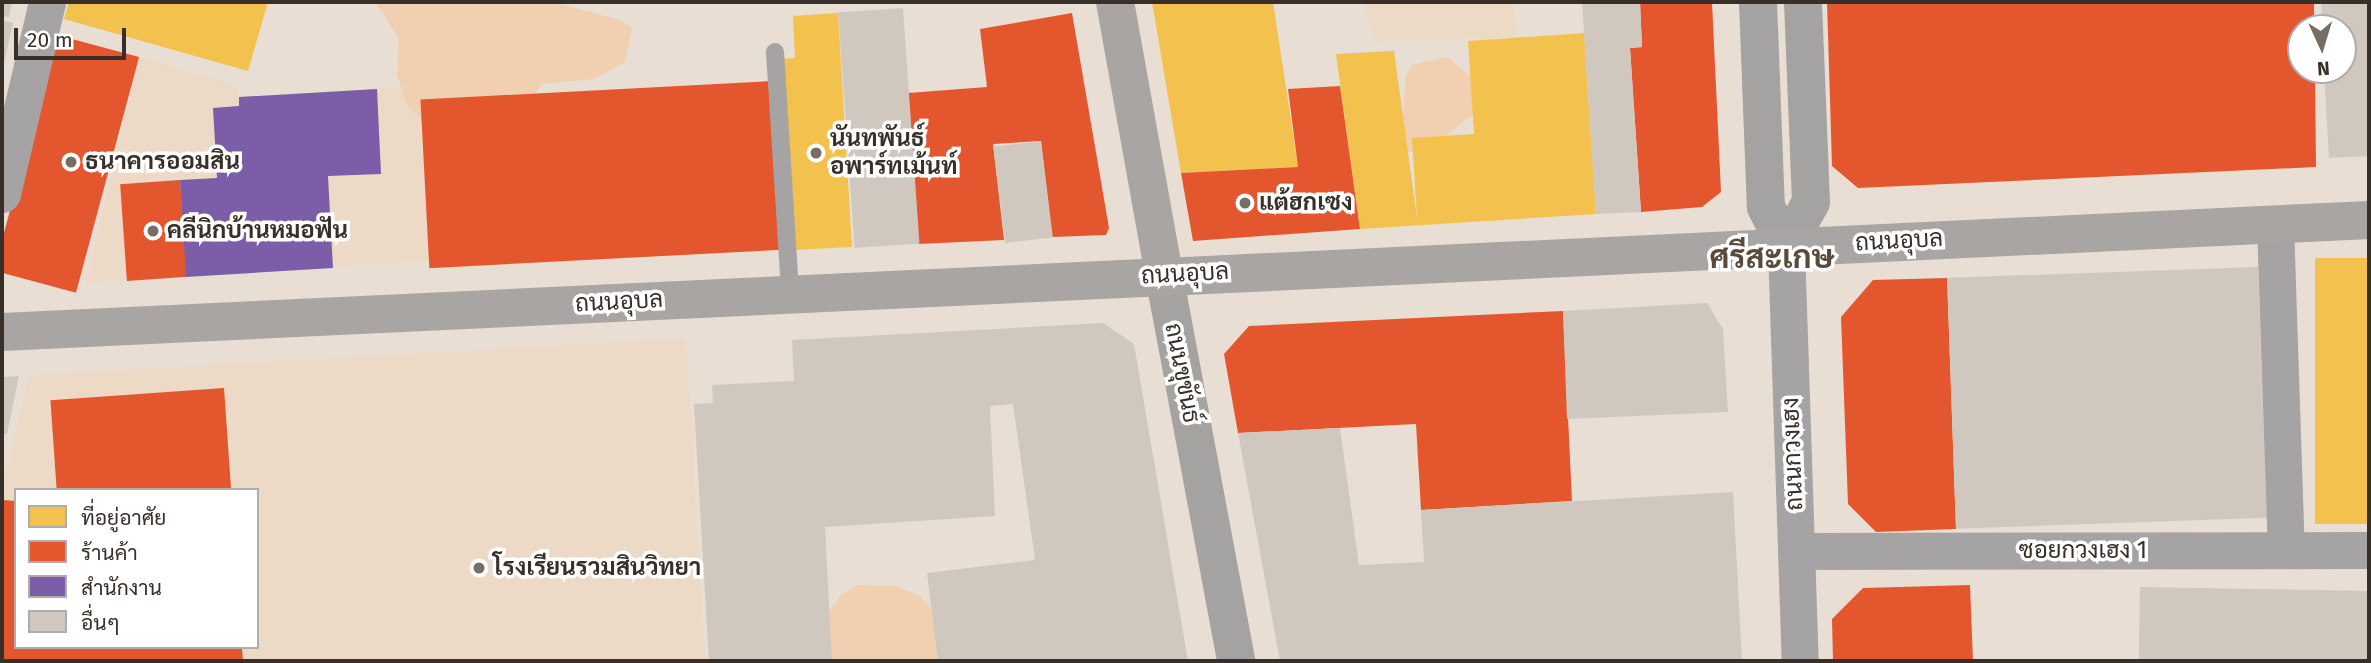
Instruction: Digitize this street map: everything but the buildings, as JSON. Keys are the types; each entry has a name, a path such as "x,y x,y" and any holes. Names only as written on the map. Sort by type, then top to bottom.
{"main road":[{"name":"ถนนขุขันธ์","path":"1115,2 1164,275"},
{"name":"ถนนอุบล","path":"2,332 2369,220"}],"street":[{"path":"2,194 47,2"},
{"name":"ถนนกวงเฮง","path":"1758,2 1766,207 1786,247 1800,661"},
{"path":"1786,247 1811,202 1803,2"},
{"path":"2275,224 2286,550"},
{"name":"ถนนขุขันธ์","path":"1164,275 1236,661"},
{"name":"ซอยกวงเฮง 1","path":"1796,551 2369,550"}],"lane":[{"path":"775,52 790,293"}],"shaded area":[{"path":"375,2 553,2 620,20 632,28 625,62 594,79 542,84 521,113 447,142 408,107 397,74 399,39"},
{"path":"1363,2 1514,2 1516,37 1375,42"},
{"path":"139,57 237,85 239,97 420,86 431,261 86,283"},
{"path":"1447,57 1482,86 1479,110 1423,153 1400,151 1406,75 1412,65"},
{"name":"โรงเรียนรวมสินวิทยา","path":"686,338 705,661 2,661 2,465 8,466 29,375"},
{"path":"858,585 895,586 920,596 962,642 959,661 826,661 826,615 842,594"}],"place":[{"name":"นันทพันธ์ อพาร์ทเม้นท์","path":"816,153"},
{"name":"ธนาคารออมสิน","path":"71,162"},
{"name":"แต้ฮกเซง","path":"1245,203"},
{"name":"คลีนิกบ้านหมอฟัน","path":"153,231"},
{"name":"โรงเรียนรวมสินวิทยา","path":"479,568"}],"district":[{"name":"ศรีสะเกษ","path":"1772,257"}]}
